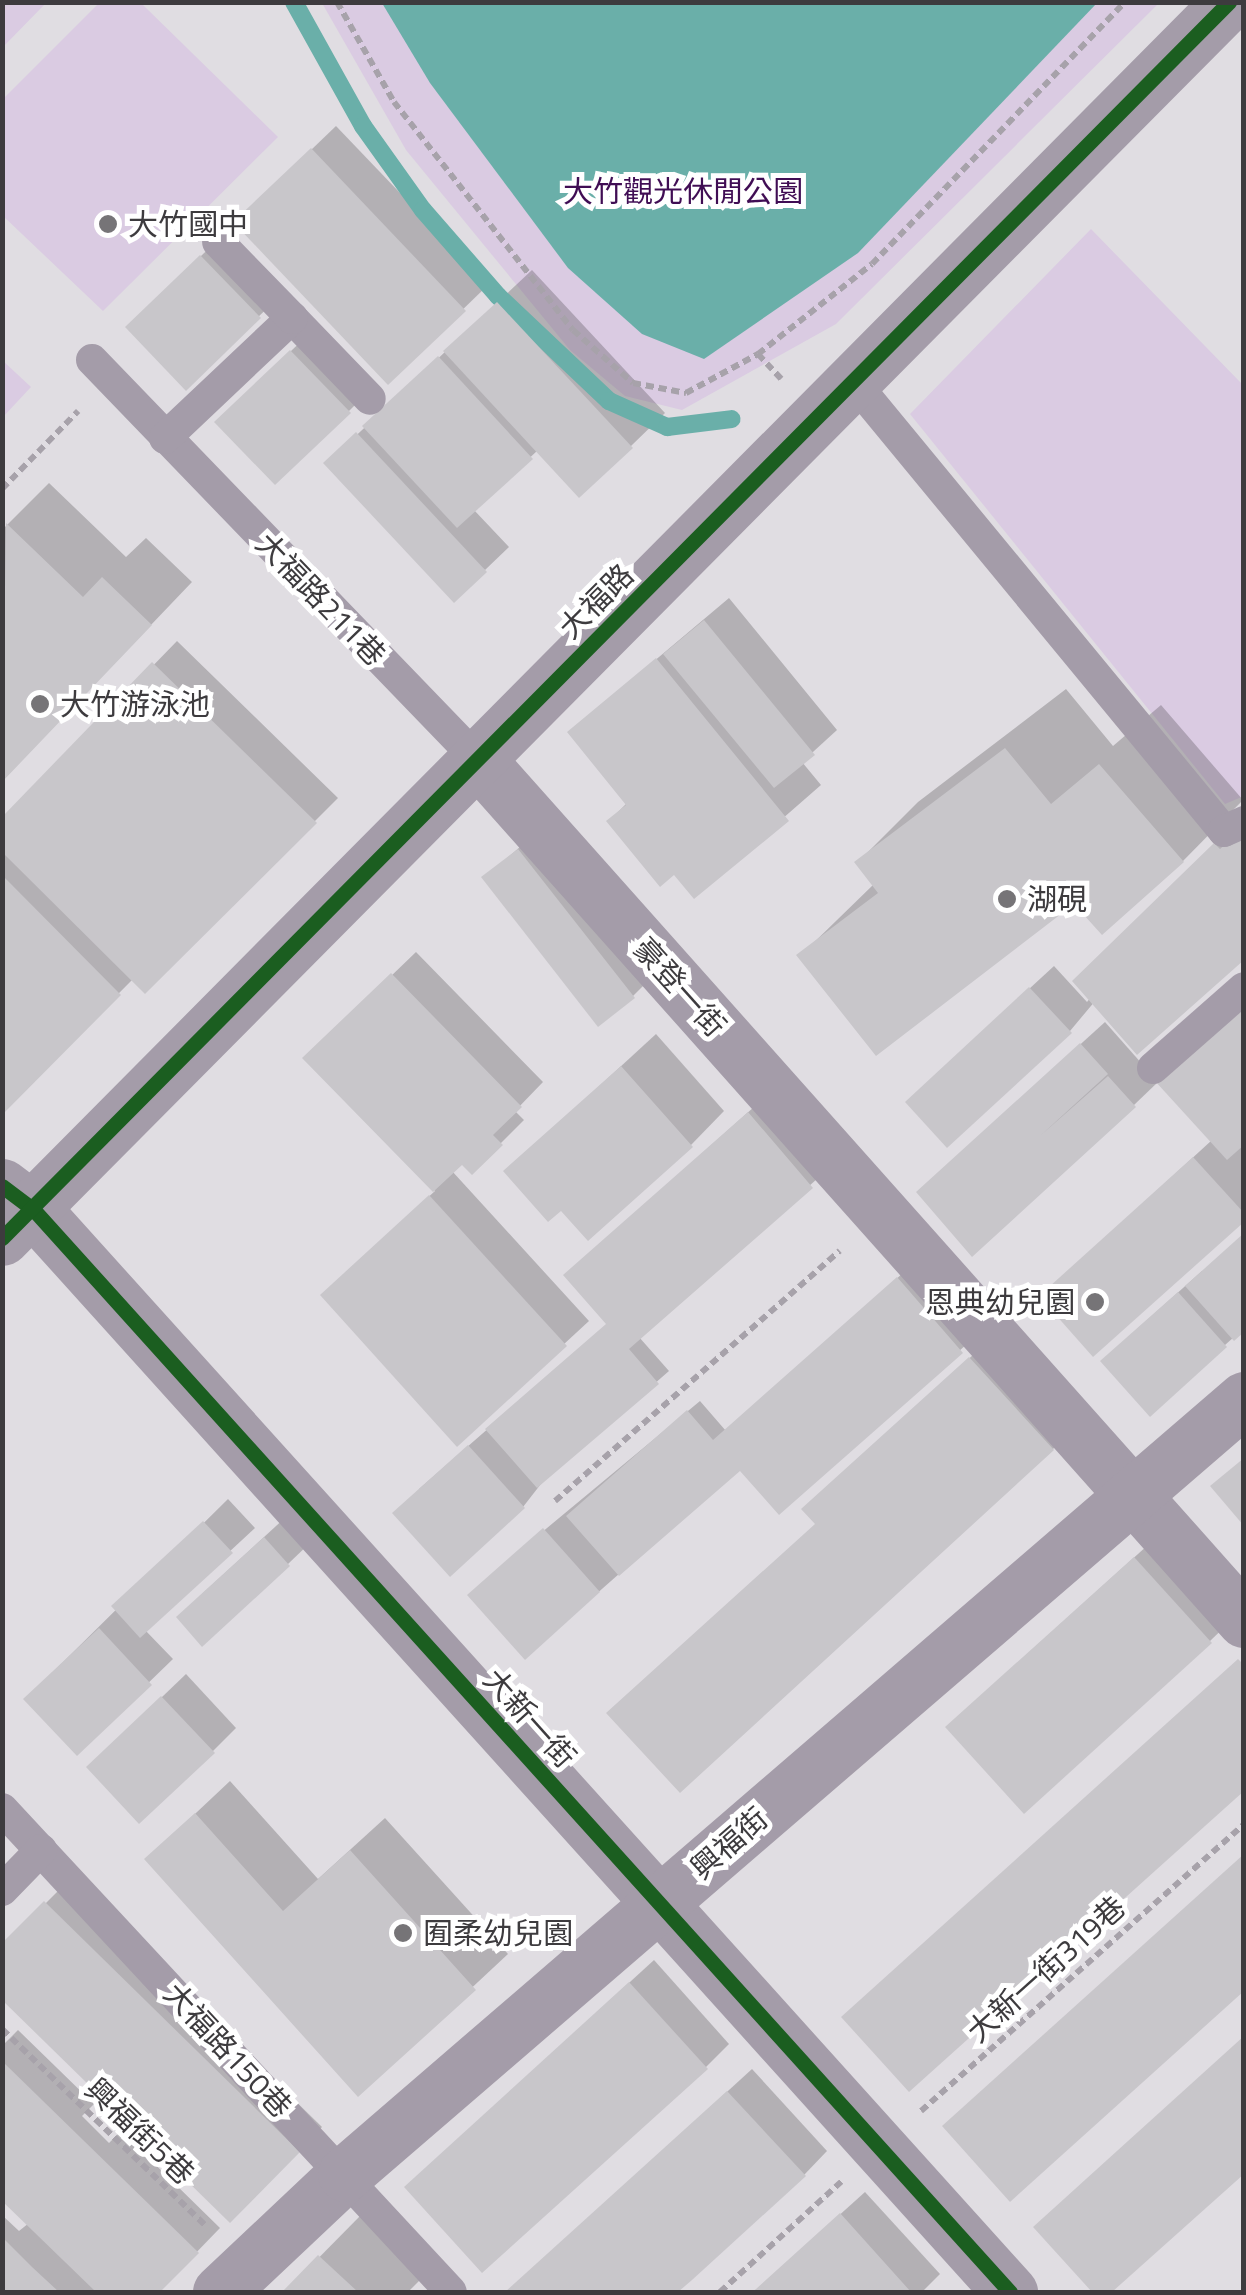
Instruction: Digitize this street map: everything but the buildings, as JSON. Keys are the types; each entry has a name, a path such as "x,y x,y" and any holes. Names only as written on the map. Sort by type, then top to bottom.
{"street":[{"name":"大福路","path":"13,1211 478,760 1228,2"},
{"name":"豪登一街","path":"478,760 1244,1620"},
{"name":"大新一街","path":"13,1211 660,1902 1010,2292"},
{"name":"興福街","path":"233,2279 345,2174 1244,1399"}],"lane":[{"path":"218,242 370,399"},
{"path":"164,438 292,318"},
{"name":"大福路211巷","path":"101,370 478,760"},
{"path":"853,381 1224,831 1244,822"},
{"path":"1153,1068 1244,988"},
{"name":"大福路150巷","path":"2,1809 451,2292"},
{"path":"2,1890 41,1850"}],"path":[{"path":"338,2 394,102 573,330 633,383 686,393 758,354 872,264 1125,2"},
{"path":"2,490 101,370"},
{"path":"555,1501 882,1214"}],"green space":[{"path":"2,3 46,3 3,47"},
{"name":"大竹國中","path":"99,3 141,3 278,137 103,311 2,215 3,99"},
{"name":"大竹觀光休閒公園","path":"322,3 1159,3 836,324 682,410 625,396 570,350 406,150"},
{"path":"1091,229 1243,385 1244,796 1225,804 910,414"},
{"path":"2,360 31,387 3,417 2,417"}],"shaded area":[{"name":"大竹觀光休閒公園","path":"382,3 1097,3 858,253 704,359 642,334 568,268 430,83"}],"waterway":[{"path":"294,2 363,126 423,210 498,296 609,401 667,427 732,419"}],"cycle path":[{"path":"2,1238 1229,2"},
{"path":"2,1186 33,1209 1010,2292"}],"place":[{"name":"大竹國中","path":"108,224"},
{"name":"大竹游泳池","path":"40,704"},
{"name":"湖硯","path":"1007,899"},
{"name":"恩典幼兒園","path":"1095,1302"},
{"name":"囿柔幼兒園","path":"403,1933"}]}
